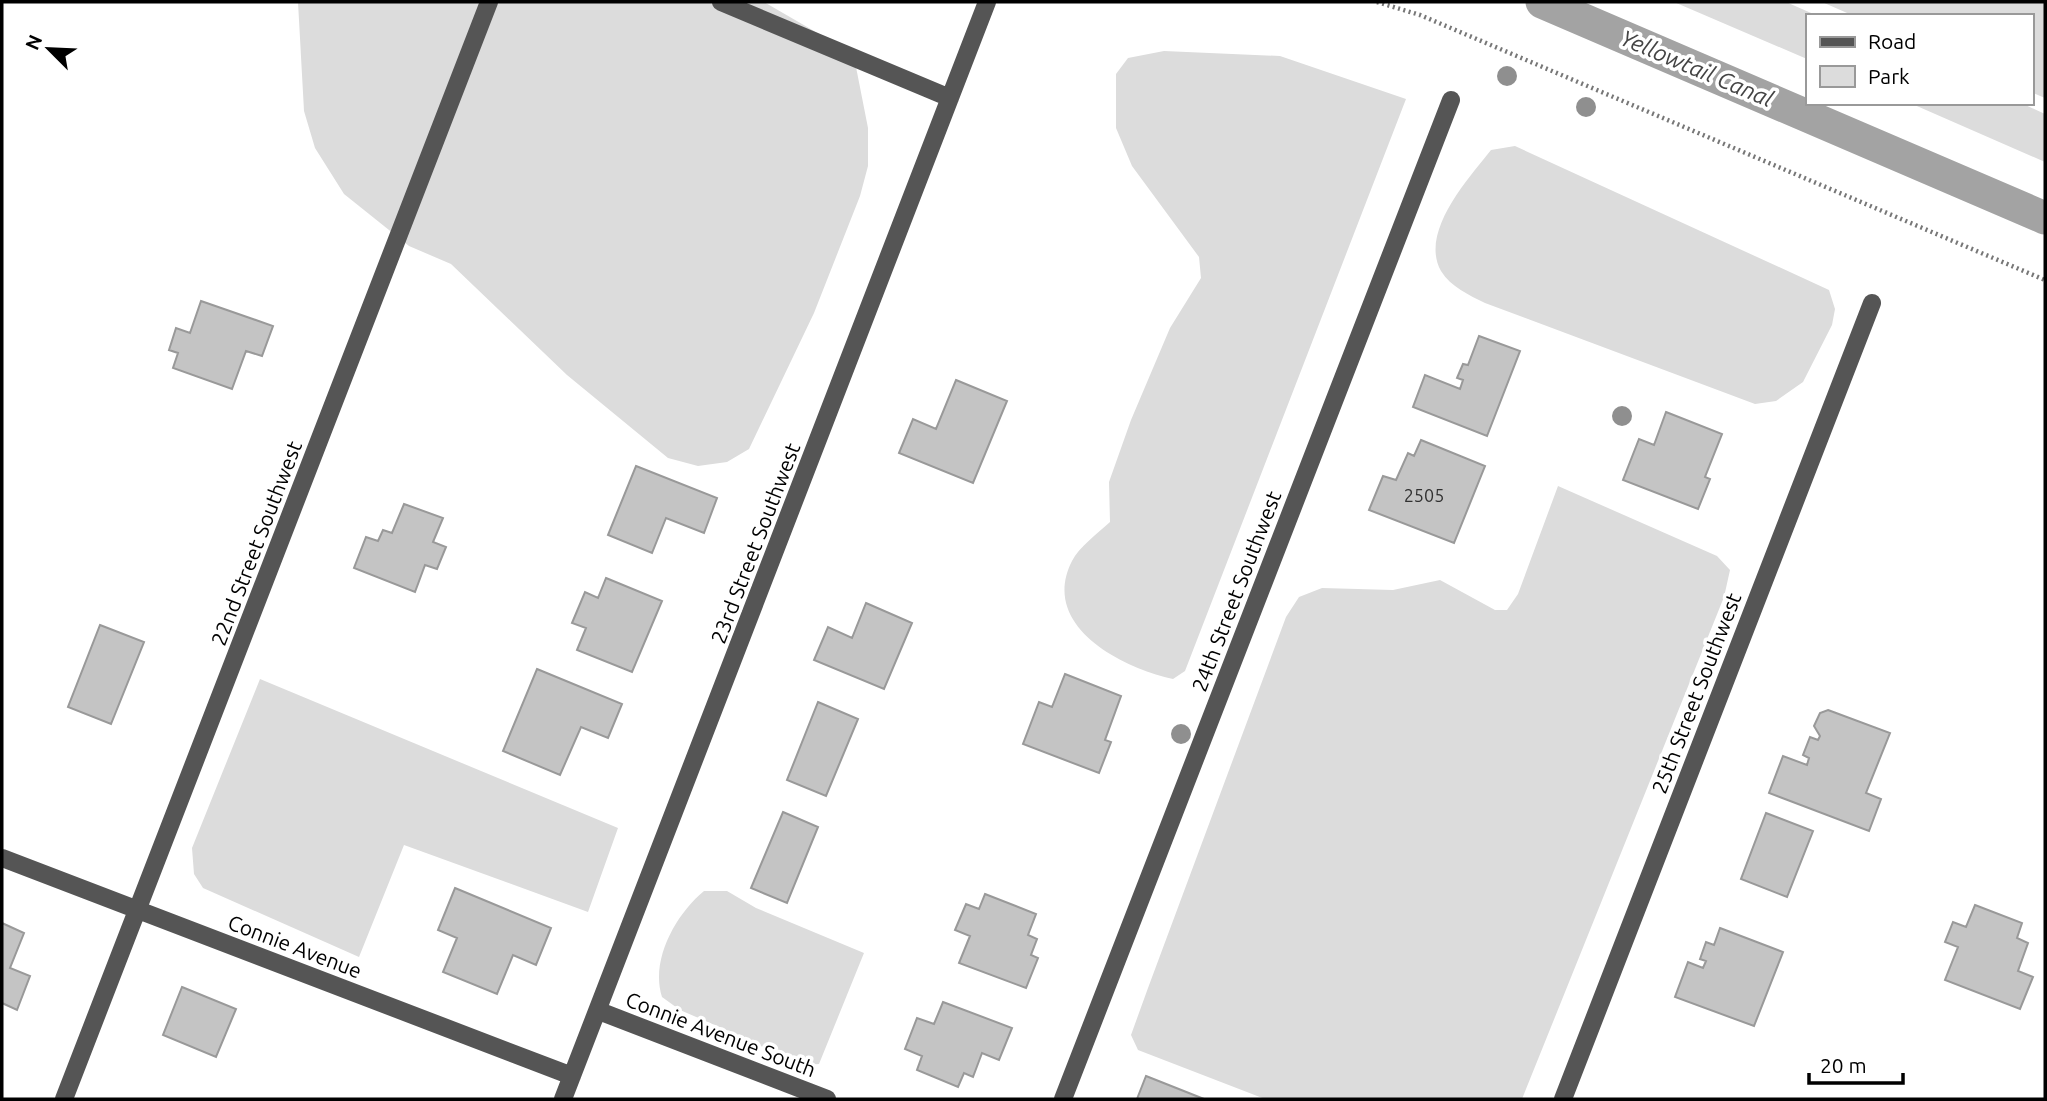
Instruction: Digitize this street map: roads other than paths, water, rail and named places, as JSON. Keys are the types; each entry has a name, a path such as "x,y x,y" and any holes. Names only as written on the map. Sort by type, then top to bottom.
{"street":[{"name":"22nd Street Southwest","path":"64,1099 489,2"},
{"path":"721,2 950,98"},
{"name":"23rd Street Southwest","path":"563,1099 988,2"},
{"name":"24th Street Southwest","path":"1063,1099 1451,100"},
{"name":"25th Street Southwest","path":"1563,1099 1872,303"},
{"name":"Connie Avenue","path":"2,858 572,1076"},
{"name":"Connie Avenue South","path":"598,1011 827,1099"}],"waterway":[{"name":"Yellowtail Canal","path":"1542,2 2045,218"}]}
